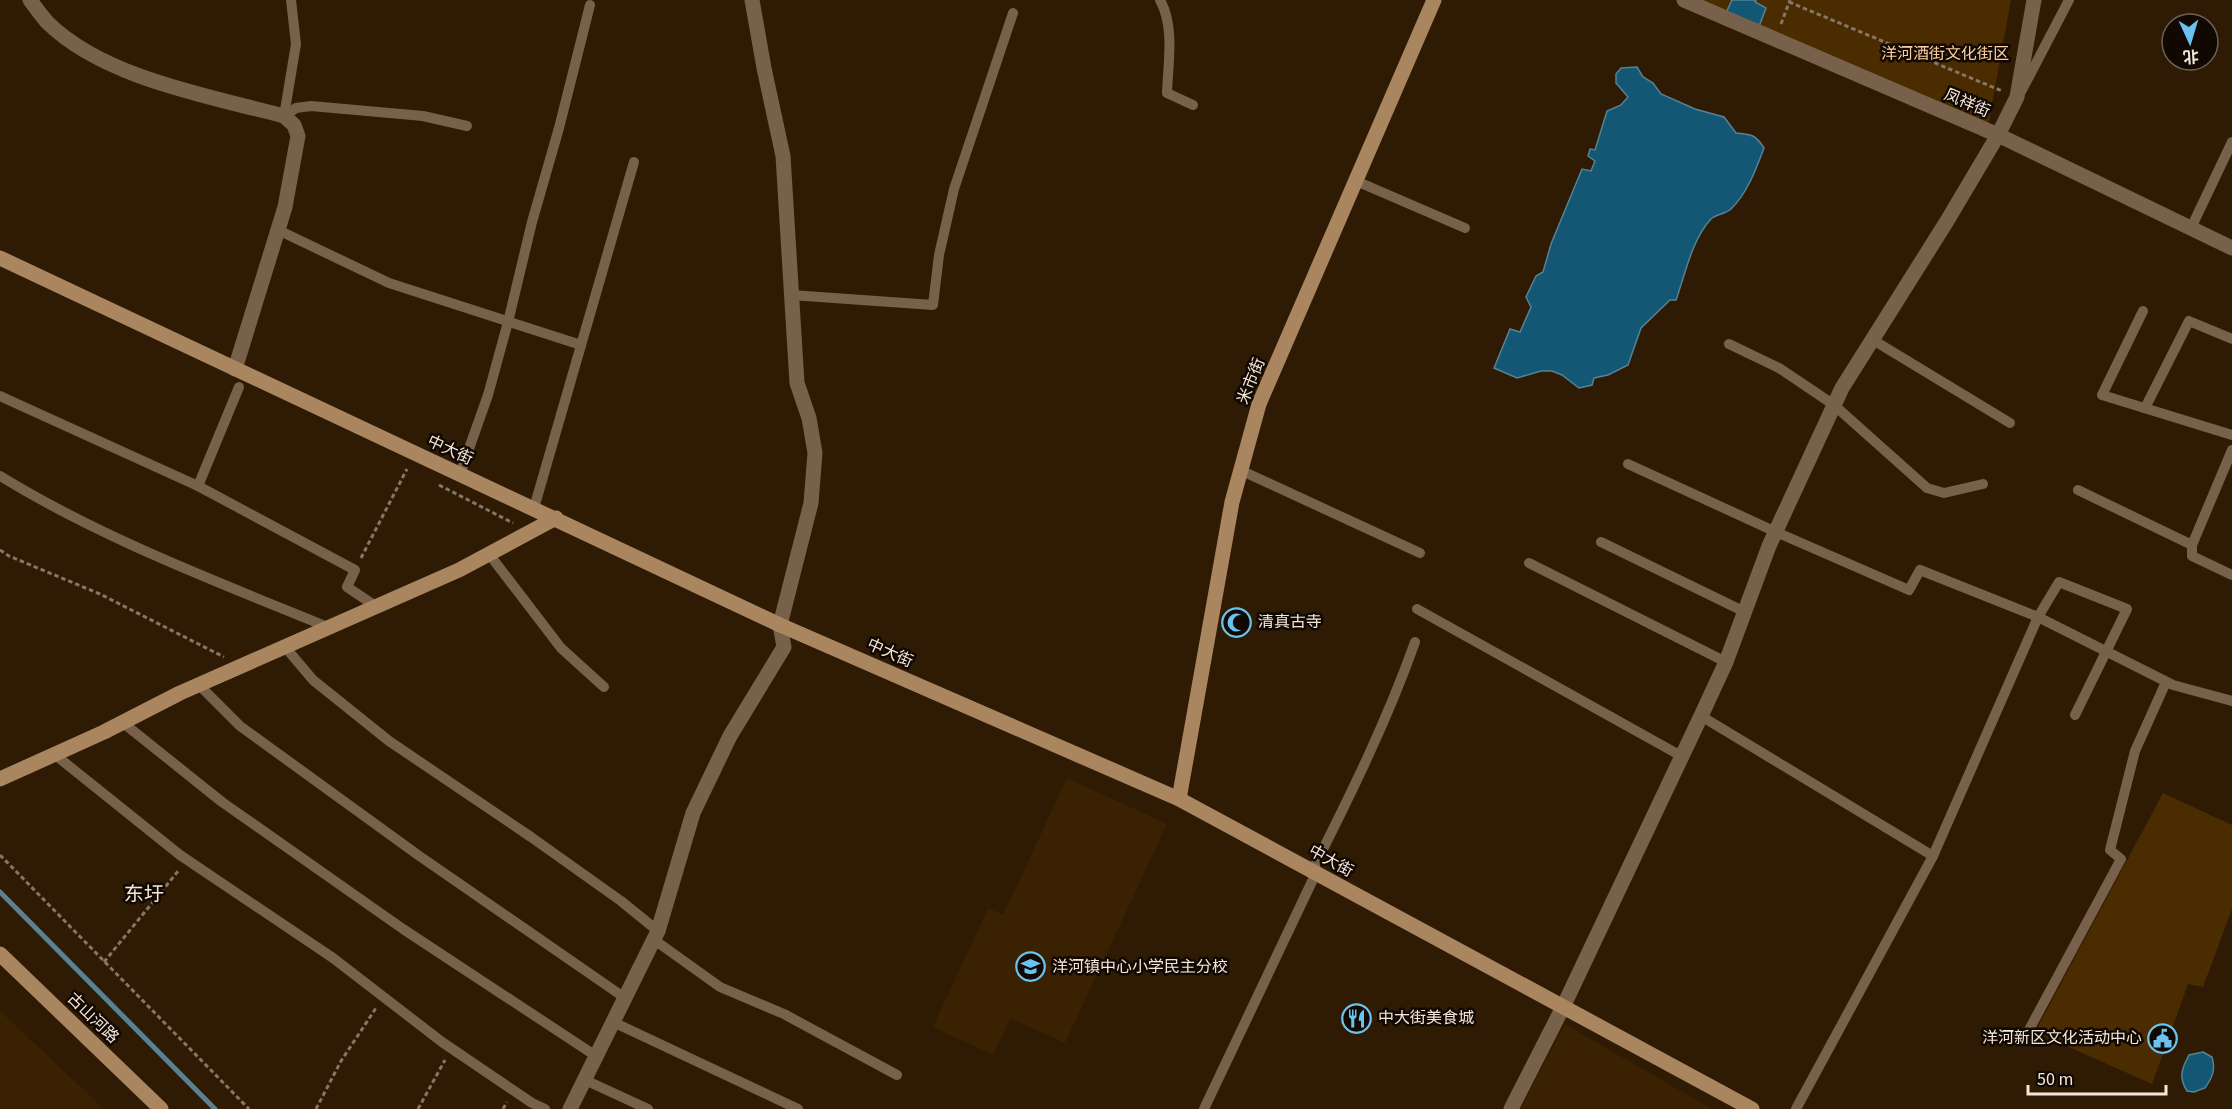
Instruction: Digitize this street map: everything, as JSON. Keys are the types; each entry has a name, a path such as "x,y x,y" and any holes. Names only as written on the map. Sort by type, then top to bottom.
{"street":[{"path":"570,1109 656,935 693,813 730,736 784,647 780,625 811,502 815,453 809,418 797,383 783,156 752,0"},
{"name":"米市街","path":"1179,799 1215,590 1240,470 1259,404 1434,0"},
{"name":"凤祥街","path":"1684,0 1998,135 2232,248"},
{"path":"1511,1109 1683,757 1726,662 1776,532 1842,388 1998,135 2017,97 2034,0"},
{"path":"32,1 46,21 64,36 96,57 122,70 284,116 294,125 298,136 285,207 235,369"},
{"name":"中大街","path":"0,258 780,625 1179,799 1752,1109"},
{"path":"0,779 199,685 459,570 556,518"},
{"name":"古山河路","path":"0,954 161,1109"}],"lane":[{"path":"284,116 296,44 291,0"},
{"path":"1160,0 1166,11 1169,39 1167,93 1193,105"},
{"path":"1998,135 2069,0"},
{"path":"460,474 488,395 590,5"},
{"path":"791,295 933,305 939,255 954,189 1013,13"},
{"path":"284,116 296,108 311,106 423,116 467,126"},
{"path":"2191,228 2232,142"},
{"path":"534,508 634,162"},
{"path":"1356,181 1466,228"},
{"path":"278,230 389,284 581,345"},
{"path":"2143,311 2102,395 2232,435"},
{"path":"2145,408 2189,321 2232,339"},
{"path":"1873,340 2010,423"},
{"path":"1729,344 1779,368 1834,405 1927,489 1944,493 1983,484"},
{"path":"198,486 239,387"},
{"path":"0,396 198,486 355,570 347,587 377,607"},
{"path":"2232,450 2192,545 2192,556 2232,575"},
{"path":"1628,464 1909,590 1920,570 2038,617 2166,682 2232,701"},
{"path":"1240,470 1420,553"},
{"path":"0,477 37,499 179,566 330,628"},
{"path":"2078,490 2192,545"},
{"path":"1601,542 1745,612"},
{"path":"489,554 561,648 604,687"},
{"path":"1529,563 1726,662"},
{"path":"1796,1109 1933,856 2038,617 2060,582 2127,609 2075,714"},
{"path":"1417,609 1683,757"},
{"path":"1204,1109 1396,694 1415,642"},
{"path":"286,648 313,680 389,741 621,901 656,935 720,987 784,1014 897,1075"},
{"path":"2030,1028 2121,859 2110,850 2135,751 2166,682"},
{"path":"199,685 249,733 418,855 625,998"},
{"path":"1701,716 1933,856"},
{"path":"122,722 222,802 394,923 596,1056"},
{"path":"54,754 187,859 333,958 452,1048 532,1103 545,1109"},
{"path":"613,1022 798,1109"},
{"path":"585,1080 648,1109"}],"path":[{"path":"1775,39 1790,1 2017,97"},
{"path":"355,570 407,469"},
{"path":"0,550 9,556 100,594 241,667"},
{"path":"0,855 249,1109"},
{"path":"104,962 187,859"},
{"path":"316,1109 341,1061 383,997"},
{"path":"418,1109 452,1048"}],"shaded area":[{"name":"洋河镇中心小学民主分校","path":"1067,778 1167,824 1065,1043 1010,1018 993,1055 933,1027 988,908 1003,915"},
{"path":"0,1011 104,1109 0,1109"},
{"path":"1565,1024 1712,1109 1520,1109"}],"green space":[{"name":"洋河酒街文化街区","path":"1682,0 2011,0 1987,132"},
{"path":"2163,793 2232,825 2232,909 2203,987 2188,984 2152,1084 2035,1032"}],"water":[{"path":"1732,0 1756,0 1755,2 1766,8 1758,29 1725,15"},
{"path":"1637,67 1643,77 1653,83 1661,94 1695,109 1724,117 1736,133 1756,138 1764,148 1761,156 1751,180 1737,202 1729,211 1713,217 1704,227 1694,247 1676,300 1670,300 1641,328 1628,365 1608,375 1594,378 1592,385 1579,388 1562,375 1552,371 1541,371 1517,378 1494,368 1510,329 1520,332 1531,307 1526,297 1536,276 1543,272 1551,244 1582,169 1591,171 1595,161 1588,156 1590,149 1595,150 1607,111 1621,105 1628,97 1616,83 1616,74 1621,68"},
{"path":"2203,1052 2212,1057 2214,1066 2211,1077 2205,1088 2194,1092 2187,1091 2182,1077 2184,1064 2189,1055"}],"waterway":[{"path":"0,892 215,1109"}],"place":[{"name":"清真古寺","path":"1237,622"},
{"name":"洋河镇中心小学民主分校","path":"1031,967"},
{"name":"中大街美食城","path":"1357,1018"},
{"name":"洋河新区文化活动中心","path":"2163,1038"}],"district":[{"name":"东圩","path":"144,895"}]}
